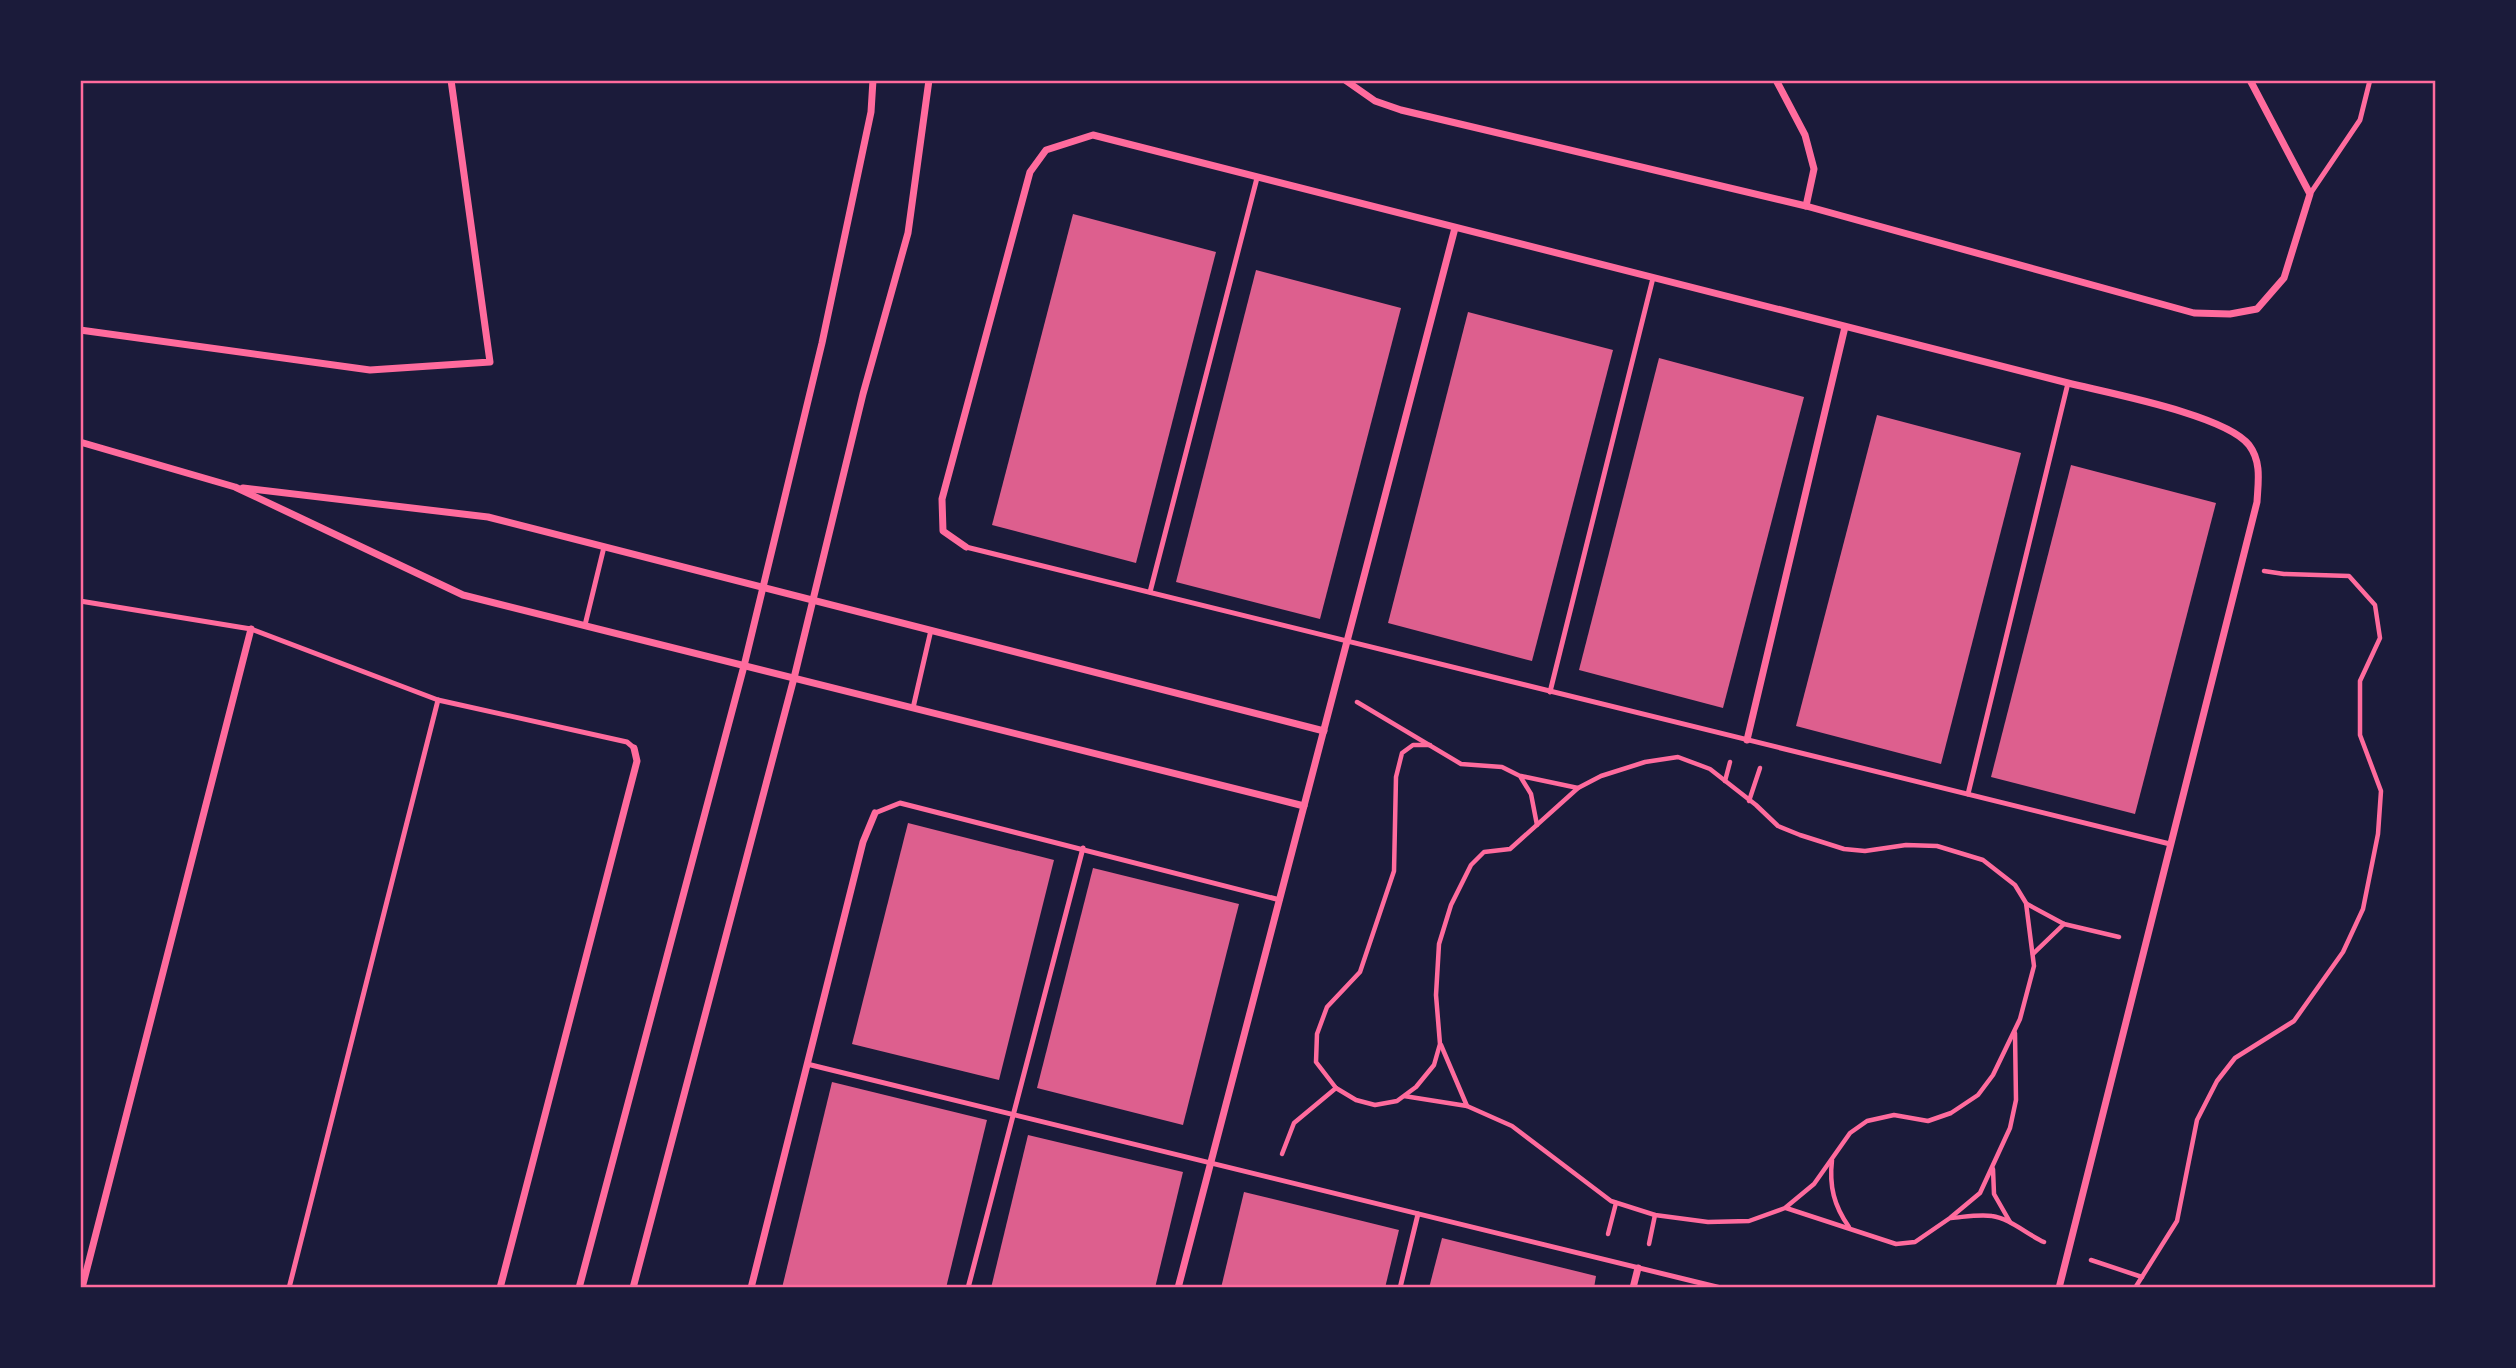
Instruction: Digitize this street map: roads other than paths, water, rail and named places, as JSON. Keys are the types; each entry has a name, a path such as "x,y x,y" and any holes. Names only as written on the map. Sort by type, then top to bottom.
{"street":[{"path":"80,330 370,370 490,362 451,80"},
{"path":"579,1287 744,666 822,343 871,112 873,80"},
{"path":"633,1287 794,678 863,394 908,233 929,80"},
{"path":"1345,80 1375,101 1401,110 1806,206 2194,313 2230,314 2257,309 2284,278 2310,194 2250,80"},
{"path":"1776,80 1805,135 1814,169 1806,206"},
{"path":"965,547 943,531 942,499 1030,172 1046,150 1093,135 2068,383 2225,426 2249,444 2259,466 2257,502 2059,1287"},
{"path":"1178,1287 1455,228"},
{"path":"1747,740 1845,327"},
{"path":"80,442 235,487 463,595 1304,806"},
{"path":"235,487 488,517 1324,732"},
{"path":"82,1287 251,629"},
{"path":"500,1287 637,761 634,748"},
{"path":"751,1287 863,842 875,813"},
{"path":"1633,1287 1639,1268"}],"lane":[{"path":"2310,194 2360,120 2370,80"},
{"path":"1150,592 1257,178"},
{"path":"1550,692 1653,278"},
{"path":"1968,794 2068,383"},
{"path":"585,625 604,547"},
{"path":"965,547 2170,844"},
{"path":"80,601 251,629 438,700 627,742 634,748"},
{"path":"914,708 931,630"},
{"path":"289,1287 438,700"},
{"path":"875,813 900,803 1280,900"},
{"path":"968,1287 1083,848"},
{"path":"807,1064 1721,1287"},
{"path":"1400,1287 1418,1214"}]}
